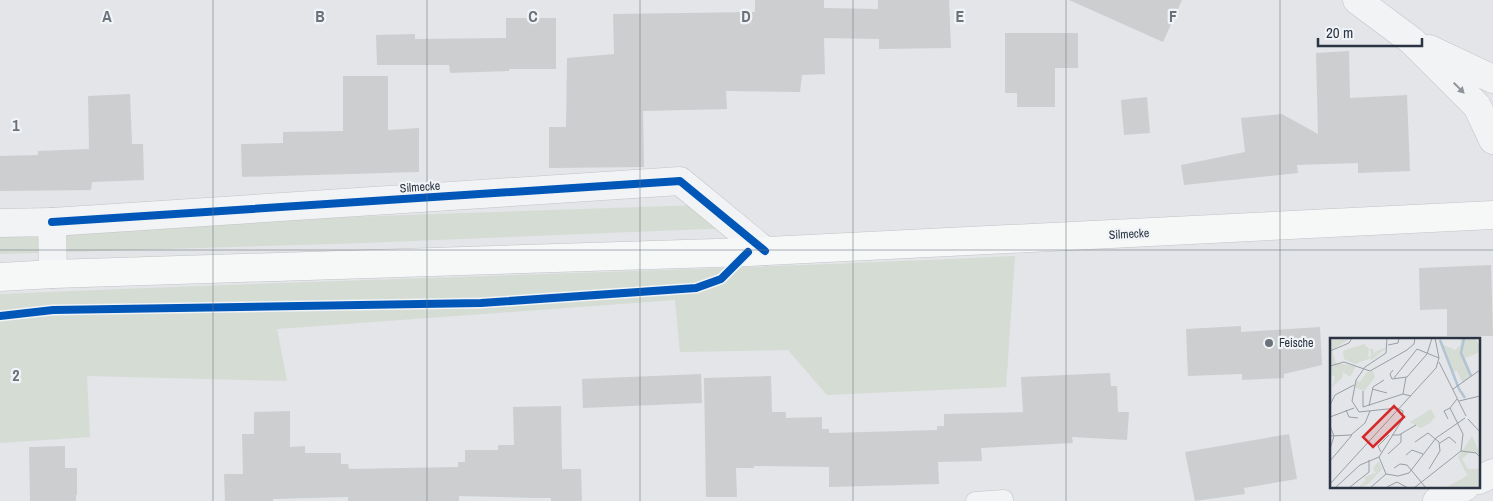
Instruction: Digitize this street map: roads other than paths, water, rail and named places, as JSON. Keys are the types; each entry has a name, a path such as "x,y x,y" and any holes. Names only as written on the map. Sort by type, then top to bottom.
{"main road":[{"name":"Silmecke","path":"0,277 765,251 1493,215"}],"street":[{"path":"1357,0 1412,41 1477,106 1493,140"},
{"path":"1412,41 1493,79"},
{"name":"Silmecke","path":"0,223 52,222 680,181 765,251"},
{"path":"52,222 53,274"},
{"path":"1480,480 1493,473"},
{"path":"1437,501 1463,488"}],"lane":[{"path":"975,501 1004,499"}],"place":[{"name":"Feische","path":"1269,343"}]}
